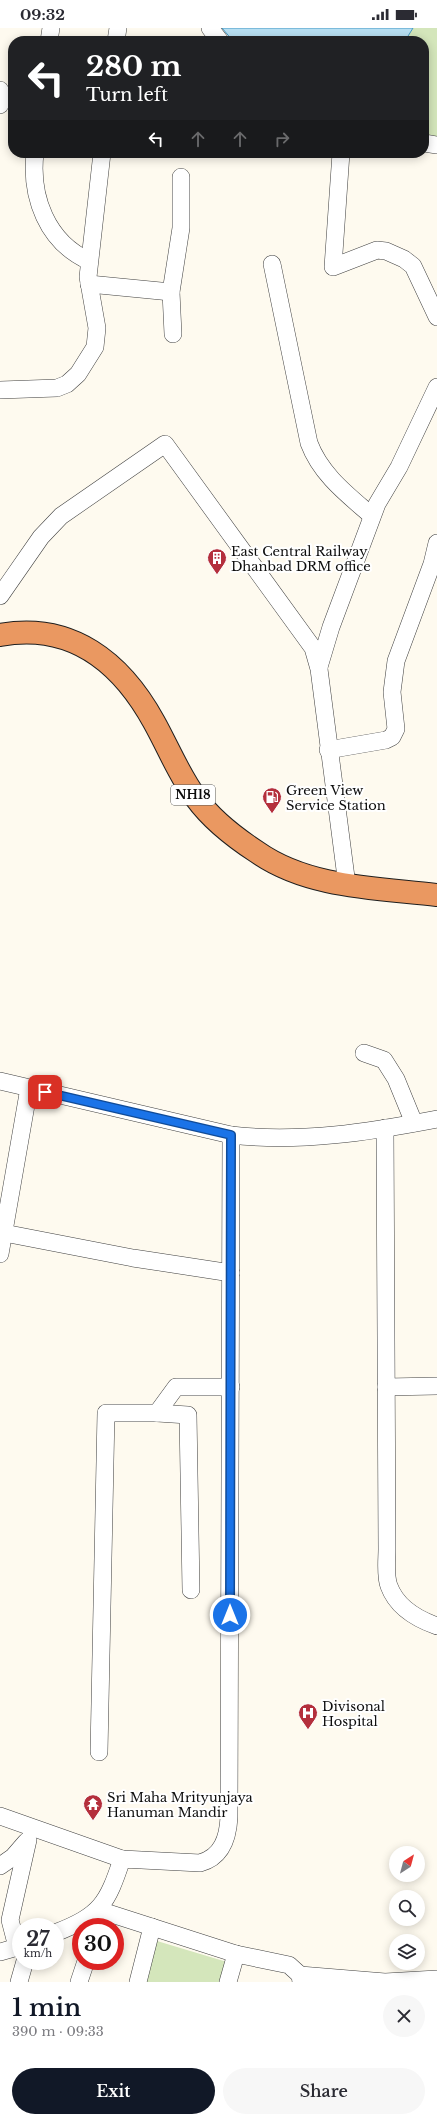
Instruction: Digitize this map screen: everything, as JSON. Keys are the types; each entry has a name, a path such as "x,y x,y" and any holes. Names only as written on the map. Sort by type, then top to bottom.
{"highway":[{"name":"NH18","path":"0,635 18,633 58,636 77,642 96,653 116,669 133,689 196,798 212,818 257,853 281,866 303,875 347,885 437,895"}],"street":[{"path":"210,28 216,36"},
{"path":"0,90 0,106"},
{"path":"35,158 35,192 45,218 62,244 89,261"},
{"path":"0,390 57,388 67,384 78,374 92,352 97,338 97,328 89,284 89,261 101,158"},
{"path":"340,158 333,267 377,250 386,251 404,259 413,266 437,317"},
{"path":"173,334 171,292 181,228 181,177"},
{"path":"272,264 307,436 313,454 328,475 372,516"},
{"path":"89,284 171,292"},
{"path":"319,669 331,627 377,504 409,447 437,387"},
{"path":"0,596 41,538 61,516 165,444 307,639 314,652 319,669 328,750 347,885"},
{"path":"328,750 386,740 392,737 396,729 392,692 396,661 432,564 437,543"},
{"path":"364,1053 384,1060 396,1079 414,1123"},
{"path":"0,1081 231,1135 284,1138 337,1135 437,1119"},
{"path":"0,1254 29,1088"},
{"path":"385,1128 386,1387 389,1585 401,1606 420,1620 437,1626"},
{"path":"0,1816 31,1834 122,1859 200,1863 210,1861 218,1854 227,1836 231,1388 231,1135"},
{"path":"4,1233 134,1258 231,1273"},
{"path":"386,1387 437,1386"},
{"path":"157,1414 176,1387 231,1388"},
{"path":"99,1752 106,1413 188,1415 192,1590"},
{"path":"0,1866 13,1857 31,1834"},
{"path":"12,1926 10,1920 31,1834"},
{"path":"99,1916 110,1892 122,1859"},
{"path":"64,1929 86,1919 99,1916 152,1927 236,1954 289,1965 301,1979 385,1982 437,1979"},
{"path":"138,1982 152,1927"},
{"path":"0,1952 12,1952"},
{"path":"228,1982 236,1954"},
{"path":"19,1982 20,1970"},
{"path":"79,1982 83,1970"}],"green space":[{"path":"413,28 437,28 437,137 429,135 429,36 408,36"},
{"path":"157,1941 227,1962 221,1982 145,1982"}],"water":[{"path":"222,28 413,28 408,36 229,36"}],"place":[{"name":"East Central Railway Dhanbad DRM office","path":"217,575"},
{"name":"Green View Service Station","path":"272,814"},
{"name":"Divisonal Hospital","path":"308,1730"},
{"name":"Sri Maha Mrityunjaya Hanuman Mandir","path":"93,1821"}],"route":[{"path":"45,1092 231,1135 230,1615"}]}
